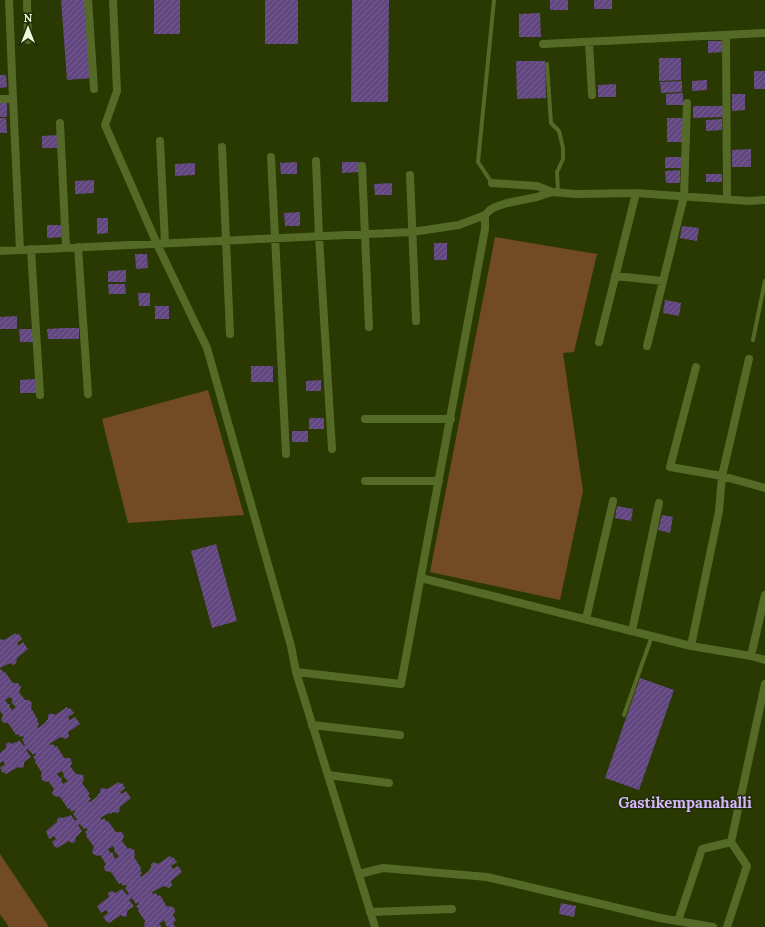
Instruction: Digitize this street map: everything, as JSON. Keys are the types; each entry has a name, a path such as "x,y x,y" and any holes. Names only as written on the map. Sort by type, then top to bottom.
{"street":[{"path":"9,0 20,250"},
{"path":"27,0 28,40"},
{"path":"88,0 94,89"},
{"path":"113,0 117,91 105,125 161,243 207,348 291,646 296,672 375,927"},
{"path":"543,44 765,33"},
{"path":"726,35 726,199"},
{"path":"589,42 592,95"},
{"path":"0,100 14,99"},
{"path":"647,346 684,196 687,103"},
{"path":"60,123 66,248"},
{"path":"160,141 161,243"},
{"path":"222,146 230,334"},
{"path":"271,157 286,454"},
{"path":"316,161 319,237 332,449"},
{"path":"362,166 369,327"},
{"path":"410,176 416,322"},
{"path":"492,183 537,186 555,192"},
{"path":"0,251 412,232 459,225 506,204 555,192 636,193 749,201 765,200"},
{"path":"599,342 636,193"},
{"path":"296,672 401,684 485,229 486,214"},
{"path":"78,247 88,394"},
{"path":"32,249 40,395"},
{"path":"615,276 663,281"},
{"path":"691,646 719,511 722,476 749,360"},
{"path":"696,366 670,467 722,476 765,488"},
{"path":"365,419 450,419"},
{"path":"365,481 439,481"},
{"path":"586,619 613,501"},
{"path":"632,631 659,503"},
{"path":"421,578 691,646 751,656 765,660"},
{"path":"751,656 765,595"},
{"path":"727,927 747,866 731,842 765,684"},
{"path":"312,725 400,735"},
{"path":"328,775 389,783"},
{"path":"678,921 702,849 731,842"},
{"path":"359,874 383,868 487,877 660,918 713,927"},
{"path":"370,912 452,909"}],"lane":[{"path":"492,183 478,162 494,0"},
{"path":"547,64 551,123 559,131 563,148 562,159 557,172 555,192"},
{"path":"753,340 765,281"},
{"path":"624,715 652,636"}],"shaded area":[{"path":"495,237 597,254 574,352 563,353 583,491 560,600 430,572"},
{"path":"208,390 244,515 128,523 102,419"},
{"path":"0,854 49,927 9,927 0,914"}],"building":[{"path":"61,0 86,0 92,78 67,80"},
{"path":"154,0 180,0 180,34 154,34"},
{"path":"265,0 298,0 298,44 265,44"},
{"path":"352,0 389,0 388,102 351,102"},
{"path":"550,0 568,0 568,10 550,10"},
{"path":"594,0 612,0 612,9 594,9"},
{"path":"540,13 541,37 519,37 519,14"},
{"path":"708,41 724,41 724,52 708,53"},
{"path":"659,58 681,58 681,80 659,81"},
{"path":"516,61 545,61 546,98 517,99"},
{"path":"754,71 765,71 765,89 754,89"},
{"path":"0,75 6,75 7,87 0,88"},
{"path":"707,80 707,90 692,91 692,81"},
{"path":"682,81 682,92 661,93 660,82"},
{"path":"616,84 616,97 598,97 598,85"},
{"path":"683,93 683,105 666,105 666,94"},
{"path":"732,94 745,94 745,110 732,111"},
{"path":"0,101 7,101 7,117 0,117"},
{"path":"693,106 724,106 724,117 693,118"},
{"path":"0,118 6,118 7,133 0,133"},
{"path":"667,118 683,118 683,142 667,142"},
{"path":"722,119 722,130 706,131 706,120"},
{"path":"58,135 59,148 42,148 42,136"},
{"path":"751,149 751,167 732,167 732,150"},
{"path":"665,157 682,157 682,168 665,168"},
{"path":"297,162 297,174 281,174 280,163"},
{"path":"342,162 359,162 359,172 342,173"},
{"path":"195,163 195,175 175,176 175,164"},
{"path":"680,170 680,183 666,183 665,171"},
{"path":"706,174 722,174 722,182 706,182"},
{"path":"94,180 94,193 75,194 75,181"},
{"path":"392,183 392,195 375,195 374,184"},
{"path":"300,212 300,226 285,226 284,213"},
{"path":"97,218 108,218 108,233 97,234"},
{"path":"47,225 63,225 63,237 47,238"},
{"path":"682,226 699,228 697,241 680,238"},
{"path":"434,243 447,243 447,260 434,260"},
{"path":"135,254 147,254 148,268 136,269"},
{"path":"126,270 126,282 108,282 108,271"},
{"path":"108,284 125,284 126,294 109,294"},
{"path":"138,293 150,293 150,306 139,306"},
{"path":"665,300 681,303 679,316 663,313"},
{"path":"155,306 169,306 169,319 155,319"},
{"path":"17,316 17,329 0,329 0,317"},
{"path":"79,328 79,339 48,339 47,329"},
{"path":"19,329 35,329 36,342 20,342"},
{"path":"251,366 273,366 273,382 251,382"},
{"path":"36,379 36,393 20,393 20,380"},
{"path":"321,380 321,391 306,391 306,381"},
{"path":"309,418 324,418 324,429 309,429"},
{"path":"292,431 308,431 308,442 292,442"},
{"path":"617,506 633,509 631,521 615,518"},
{"path":"662,515 673,517 670,533 658,530"},
{"path":"216,544 237,621 212,628 191,551"},
{"path":"16,633 17,635 19,634 22,639 17,643 19,646 23,642 28,649 17,658 16,663 13,665 10,663 0,668 0,639 4,640"},
{"path":"1,669 4,673 5,672 13,683 18,683 21,687 19,692 25,700 29,700 32,703 31,708 38,720 38,728 46,722 48,715 51,713 55,715 67,707 74,713 68,717 70,720 75,717 80,724 68,732 69,736 66,739 61,737 49,744 53,744 55,747 57,746 64,758 71,759 72,764 70,766 76,774 83,775 84,779 82,783 90,794 88,795 91,799 88,801 90,802 98,796 97,795 100,793 102,788 107,789 119,782 120,784 122,783 125,788 120,792 122,794 126,791 131,798 120,807 119,812 109,813 100,818 102,820 104,818 107,822 108,821 116,832 121,832 123,834 124,836 122,841 128,849 130,848 134,850 134,857 141,868 141,877 149,871 151,864 154,862 158,864 170,856 177,862 171,866 173,869 178,866 182,872 171,881 172,885 169,888 164,886 152,892 153,894 156,893 158,896 160,895 167,907 170,906 174,908 175,911 173,915 176,920 173,924 176,927 167,927 164,920 159,924 162,927 144,927 145,921 136,906 139,904 138,902 136,904 132,898 129,900 134,906 127,911 127,916 124,917 121,915 109,923 106,921 103,917 108,913 106,910 101,913 97,906 109,897 108,893 112,891 115,893 122,889 127,895 129,894 125,888 127,887 126,885 123,886 121,883 119,884 111,872 105,871 104,867 106,864 100,855 97,856 92,852 94,847 86,836 87,835 85,832 88,830 86,828 84,829 80,824 78,825 82,831 76,837 75,842 72,843 69,841 57,848 52,842 56,839 54,836 49,839 46,831 57,822 57,819 71,815 75,821 77,819 73,814 75,812 74,810 72,812 69,808 68,809 60,797 54,796 52,793 54,789 48,781 46,782 42,780 42,773 33,757 36,755 35,753 33,755 28,749 26,750 31,757 24,762 24,767 18,767 6,774 4,772 3,773 0,768 5,764 3,761 0,763 0,753 6,748 6,744 9,742 12,744 15,742 16,743 19,740 24,746 25,745 22,739 24,738 23,736 20,737 18,734 16,735 8,723 4,723 1,720 3,715 0,711","holes":["10,697 13,701 11,702 16,707 12,710 9,706 10,704 8,704 5,700","62,771 63,776 68,781 63,784 61,777 60,778 57,774","113,846 114,851 119,856 115,859 112,852 110,853 108,849"]},
{"path":"640,678 674,690 639,790 605,778"},
{"path":"561,903 576,906 574,917 559,914"}],"district":[{"name":"Gastikempanahalli","path":"685,802"}]}
